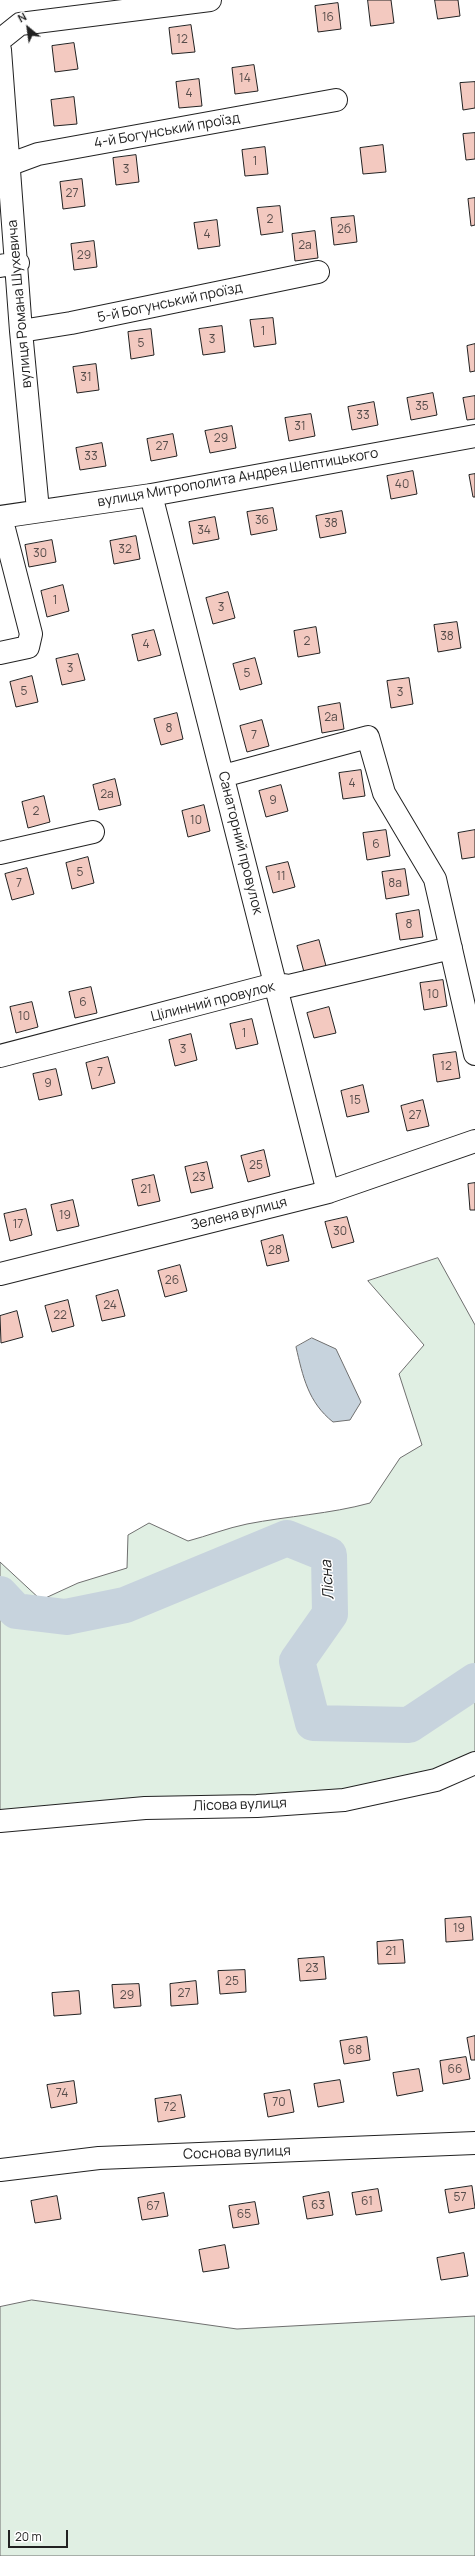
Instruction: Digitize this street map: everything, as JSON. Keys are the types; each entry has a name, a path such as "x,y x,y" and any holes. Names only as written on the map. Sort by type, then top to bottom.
{"street":[{"path":"0,40 20,24 210,0"},
{"name":"вулиця Романа Шухевича","path":"0,50 9,265 21,330 38,510"},
{"name":"4-й Богунський проїзд","path":"4,167 38,154 336,100"},
{"name":"5-й Богунський проїзд","path":"21,330 70,323 318,272"},
{"name":"вулиця Митрополита Андрея Шептицького","path":"0,517 38,510 151,495 475,436"},
{"name":"Санаторний провулок","path":"151,495 328,1192"},
{"path":"0,517 31,634 28,647 0,653"},
{"path":"223,776 368,737 384,793 435,878 475,1054"},
{"path":"0,854 93,832"},
{"name":"Цілинний провулок","path":"0,1056 275,984 289,986 450,948"},
{"name":"Зелена вулиця","path":"0,1274 328,1192 475,1141"},
{"name":"Лісова вулиця","path":"0,1821 145,1808 257,1806 344,1800 436,1780 475,1763"},
{"name":"Соснова вулиця","path":"0,2170 98,2158 475,2143"}],"green space":[{"path":"438,1258 475,1325 475,1763 344,1800 0,1821 0,1562 41,1600 78,1583 127,1568 128,1535 149,1523 188,1541 247,1524 340,1510 370,1503 400,1458 422,1445 399,1374 424,1345 368,1281"},
{"path":"32,2300 237,2329 475,2316 475,2556 0,2556 0,2307"}],"shaded area":[{"path":"312,1338 336,1349 361,1402 350,1420 333,1422 312,1397 304,1379 296,1347"}],"building":[{"path":"368,0 391,0 394,23 371,26"},
{"path":"435,0 458,0 460,16 438,19"},
{"path":"338,3 341,29 318,32 315,6"},
{"path":"191,25 195,52 172,54 169,28"},
{"path":"74,43 78,69 55,72 52,46"},
{"path":"254,65 258,91 235,94 232,68"},
{"path":"199,79 202,106 179,108 176,82"},
{"path":"475,82 475,108 463,110 460,83"},
{"path":"74,97 77,124 54,126 51,100"},
{"path":"475,133 475,159 466,160 463,134"},
{"path":"383,145 386,172 363,174 360,148"},
{"path":"265,147 268,174 245,176 242,150"},
{"path":"136,155 139,182 116,185 113,158"},
{"path":"82,179 85,206 63,209 60,182"},
{"path":"475,198 475,225 471,226 468,199"},
{"path":"280,206 283,232 261,235 257,208"},
{"path":"354,216 357,242 334,245 331,218"},
{"path":"217,220 220,246 198,249 194,223"},
{"path":"315,231 318,258 295,261 292,234"},
{"path":"94,241 97,267 74,270 71,244"},
{"path":"273,318 276,344 254,347 250,320"},
{"path":"222,326 225,352 203,355 199,329"},
{"path":"151,329 154,355 131,359 128,332"},
{"path":"475,344 475,371 470,372 467,346"},
{"path":"96,364 99,390 77,393 73,367"},
{"path":"433,393 437,415 411,420 407,398"},
{"path":"475,396 475,419 467,420 463,398"},
{"path":"374,402 378,425 352,430 348,407"},
{"path":"311,414 315,436 289,441 285,418"},
{"path":"232,426 236,448 210,453 205,431"},
{"path":"173,434 177,456 151,461 147,439"},
{"path":"102,443 106,466 80,470 76,448"},
{"path":"413,471 417,494 391,499 387,476"},
{"path":"475,474 475,497 473,497 469,475"},
{"path":"273,508 277,530 251,535 247,512"},
{"path":"342,511 346,533 320,538 316,516"},
{"path":"215,517 219,539 193,544 189,522"},
{"path":"136,536 140,559 114,564 110,541"},
{"path":"52,540 56,562 29,567 25,545"},
{"path":"63,585 69,611 47,617 41,591"},
{"path":"228,592 235,618 213,624 206,598"},
{"path":"457,622 461,648 438,652 434,625"},
{"path":"316,627 320,653 298,657 294,631"},
{"path":"154,630 161,655 138,661 132,635"},
{"path":"78,654 85,680 62,685 56,659"},
{"path":"255,658 262,684 240,690 233,664"},
{"path":"32,676 38,702 16,707 10,682"},
{"path":"409,678 413,704 391,708 387,681"},
{"path":"340,703 344,729 322,733 318,707"},
{"path":"177,713 183,739 161,745 154,719"},
{"path":"262,720 269,746 247,752 240,726"},
{"path":"361,770 365,796 343,799 339,773"},
{"path":"115,779 121,805 99,810 93,785"},
{"path":"281,785 288,811 266,817 259,791"},
{"path":"44,796 50,822 28,828 22,802"},
{"path":"204,805 210,831 188,837 182,811"},
{"path":"386,830 390,856 367,860 363,833"},
{"path":"475,830 475,857 462,859 458,833"},
{"path":"88,857 94,883 72,889 66,863"},
{"path":"288,862 295,887 273,893 266,867"},
{"path":"27,868 34,894 12,900 5,874"},
{"path":"405,869 409,895 386,899 382,872"},
{"path":"419,910 423,937 400,940 396,914"},
{"path":"319,940 326,966 304,972 297,946"},
{"path":"443,980 447,1006 424,1010 420,983"},
{"path":"91,987 97,1013 75,1018 69,992"},
{"path":"32,1002 38,1027 16,1033 10,1007"},
{"path":"329,1007 336,1033 314,1038 307,1013"},
{"path":"252,1019 258,1044 236,1049 230,1024"},
{"path":"191,1034 197,1060 175,1066 169,1040"},
{"path":"456,1052 460,1078 437,1082 433,1055"},
{"path":"108,1057 115,1083 92,1089 86,1063"},
{"path":"56,1069 62,1095 39,1100 33,1074"},
{"path":"363,1085 369,1112 347,1117 341,1091"},
{"path":"423,1100 429,1126 407,1131 401,1106"},
{"path":"264,1150 270,1176 248,1182 241,1156"},
{"path":"207,1162 213,1188 191,1193 185,1167"},
{"path":"154,1175 160,1201 138,1206 132,1180"},
{"path":"475,1183 475,1210 470,1210 468,1184"},
{"path":"73,1200 79,1226 57,1231 51,1205"},
{"path":"26,1209 32,1235 10,1241 4,1214"},
{"path":"347,1217 354,1242 332,1248 325,1222"},
{"path":"283,1235 289,1261 267,1266 261,1241"},
{"path":"180,1265 187,1291 165,1297 158,1271"},
{"path":"118,1290 125,1316 102,1321 96,1296"},
{"path":"68,1300 74,1326 52,1332 45,1306"},
{"path":"17,1311 23,1337 1,1343 0,1316"},
{"path":"471,1917 473,1940 446,1942 445,1919"},
{"path":"403,1940 405,1963 378,1964 377,1942"},
{"path":"324,1957 326,1979 300,1981 298,1959"},
{"path":"245,1970 246,1992 220,1994 218,1971"},
{"path":"196,1981 198,2004 171,2006 170,1984"},
{"path":"139,1984 141,2006 114,2008 112,1985"},
{"path":"79,1991 81,2014 54,2016 52,1993"},
{"path":"475,2036 475,2060 471,2060 467,2038"},
{"path":"367,2037 370,2060 344,2064 340,2041"},
{"path":"466,2057 470,2079 443,2084 440,2061"},
{"path":"419,2069 423,2091 397,2096 393,2073"},
{"path":"340,2080 344,2102 318,2107 314,2084"},
{"path":"74,2081 77,2103 51,2108 47,2085"},
{"path":"290,2090 294,2112 268,2117 264,2094"},
{"path":"181,2095 185,2117 158,2122 155,2099"},
{"path":"472,2186 475,2208 449,2213 445,2190"},
{"path":"378,2189 382,2211 356,2215 352,2193"},
{"path":"329,2192 333,2215 307,2219 303,2197"},
{"path":"164,2193 168,2216 142,2220 138,2198"},
{"path":"57,2196 61,2219 35,2223 31,2201"},
{"path":"255,2202 259,2224 233,2228 229,2206"},
{"path":"225,2245 229,2268 203,2272 199,2250"},
{"path":"464,2253 468,2276 441,2280 437,2258"}],"waterway":[{"name":"Лісна","path":"0,1594 16,1611 66,1617 125,1605 287,1538 329,1555 330,1614 297,1661 313,1723 409,1725 475,1681"}]}
